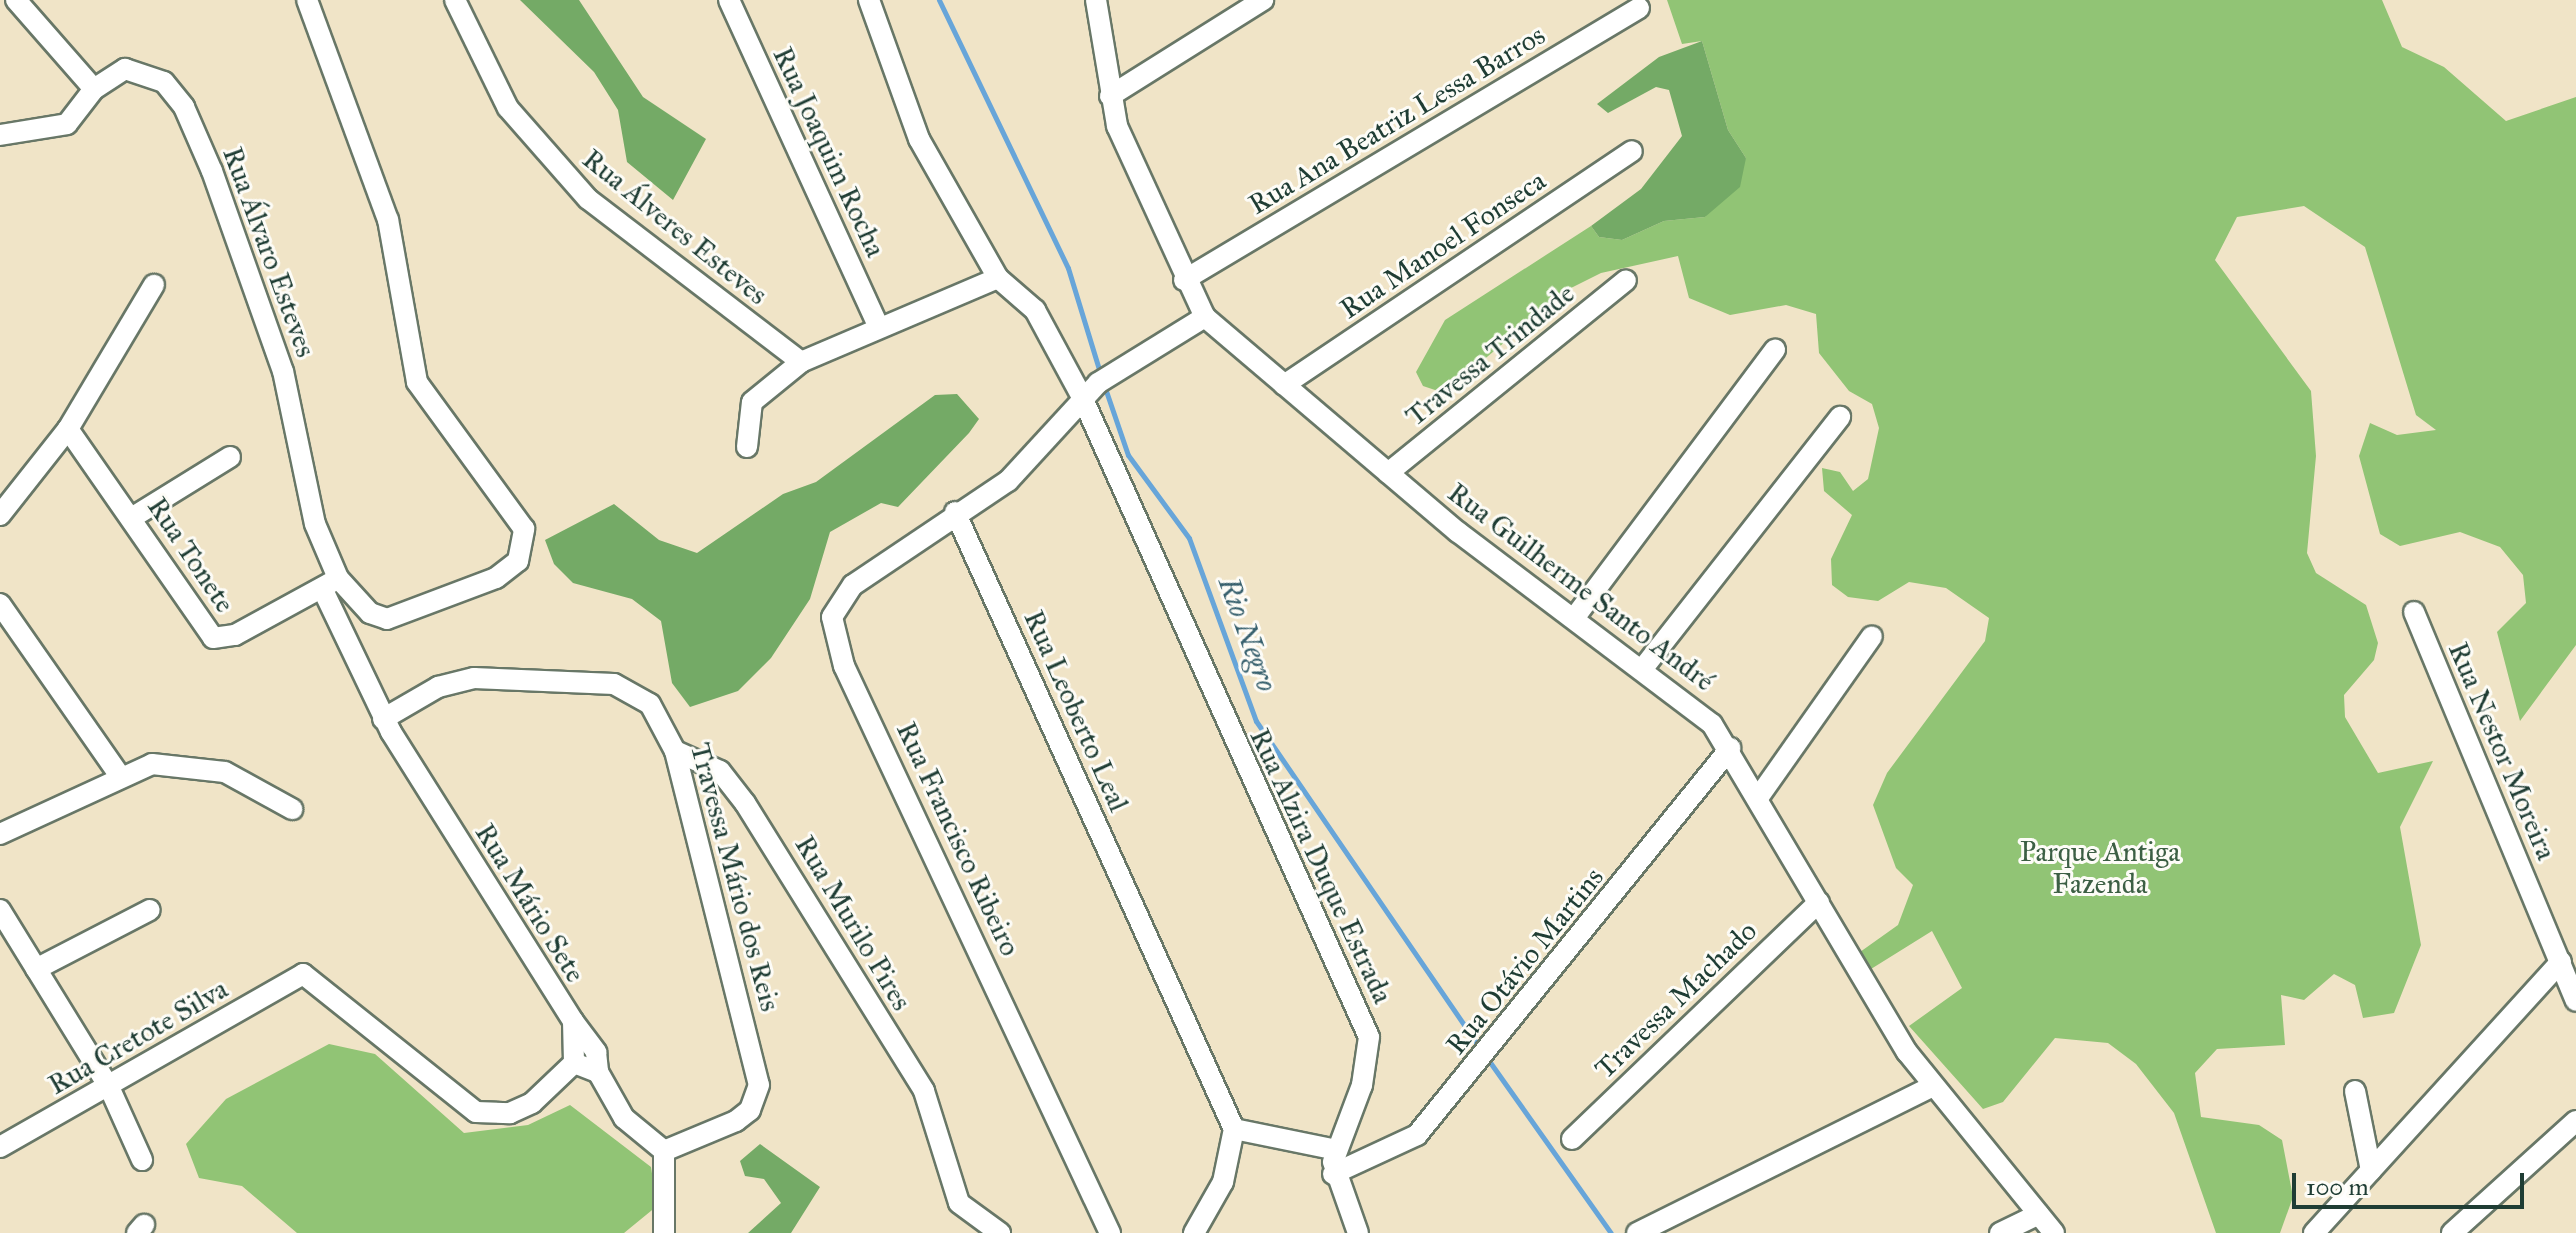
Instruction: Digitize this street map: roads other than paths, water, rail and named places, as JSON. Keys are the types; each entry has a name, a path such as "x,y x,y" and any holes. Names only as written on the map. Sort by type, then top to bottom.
{"street":[{"path":"16,0 94,89"},
{"name":"Rua Álvaro Esteves","path":"0,135 67,124 94,89 125,69 144,72 184,107 283,371 330,583 379,618 496,578 518,561 524,529 417,382 388,220 307,0"},
{"name":"Rua Álveres Esteves","path":"455,0 508,108 588,199 801,362"},
{"name":"Rua Joaquim Rocha","path":"729,0 879,327"},
{"name":"Rua Alzira Duque Estrada","path":"869,0 919,139 998,278 1035,310 1090,390 1369,1037 1362,1085 1337,1150 1333,1174"},
{"name":"Rua Guilherme Santo André","path":"1096,0 1110,96 1184,280 1205,317 1388,473 1693,705 1730,748 1760,795 1819,902 1933,1086 2054,1233"},
{"path":"1110,96 1263,0"},
{"name":"Rua Ana Beatriz Lessa Barros","path":"1184,280 1639,8"},
{"name":"Rua Manoel Fonseca","path":"1284,385 1632,151"},
{"path":"747,447 752,402 801,362 998,278"},
{"name":"Travessa Trindade","path":"1388,473 1626,280"},
{"path":"0,515 68,429 154,285"},
{"path":"955,512 1008,481 1090,390 1121,367 1205,317"},
{"path":"1575,617 1775,350"},
{"path":"1644,667 1840,417"},
{"name":"Rua Tonete","path":"68,429 133,517 213,638 235,635 330,583"},
{"path":"133,517 230,457"},
{"name":"Rua Leoberto Leal","path":"955,512 1234,1129"},
{"name":"Rua Francisco Ribeiro","path":"955,512 853,585 832,617 836,642 1110,1233"},
{"name":"Rua Mário Sete","path":"330,583 383,719 573,1021 574,1063"},
{"path":"0,604 118,773"},
{"name":"Rua Nestor Moreira","path":"2414,612 2576,1001"},
{"path":"1760,795 1872,636"},
{"name":"Travessa Mário dos Reis","path":"383,719 454,681 614,684 650,704 675,751 759,1085 750,1110 736,1121 664,1151"},
{"name":"Rua Otávio Martins","path":"1333,1174 1417,1135 1482,1061 1730,748"},
{"name":"Rua Murilo Pires","path":"675,751 720,771 785,863 924,1091 942,1158 959,1203 1000,1233"},
{"path":"0,834 118,773 178,762 225,772 292,809"},
{"name":"Travessa Machado","path":"1572,1139 1819,902"},
{"path":"36,969 150,910"},
{"path":"0,911 110,1089 142,1160"},
{"path":"2314,1233 2561,962"},
{"name":"Rua Cretote Silva","path":"0,1147 110,1089 303,974 476,1112 510,1113 532,1103 574,1063"},
{"path":"573,1021 596,1052 598,1072 624,1118 664,1151 664,1233"},
{"path":"574,1063 598,1072"},
{"path":"1638,1232 1933,1086"},
{"path":"2355,1091 2371,1170"},
{"path":"2452,1233 2576,1121"},
{"path":"1194,1233 1223,1182 1234,1129 1337,1150"},
{"path":"1333,1174 1358,1233"},
{"path":"2000,1233 2039,1214"}],"waterway":[{"name":"Rio Negro","path":"939,0 1068,268 1101,376"},
{"name":"Rio Negro","path":"1104,385 1128,455 1189,538 1256,721 1481,1050"},
{"name":"Rio Negro","path":"1487,1058 1611,1233"}],"park label":[{"name":"Parque Antiga Fazenda","path":"2100,868"}]}
